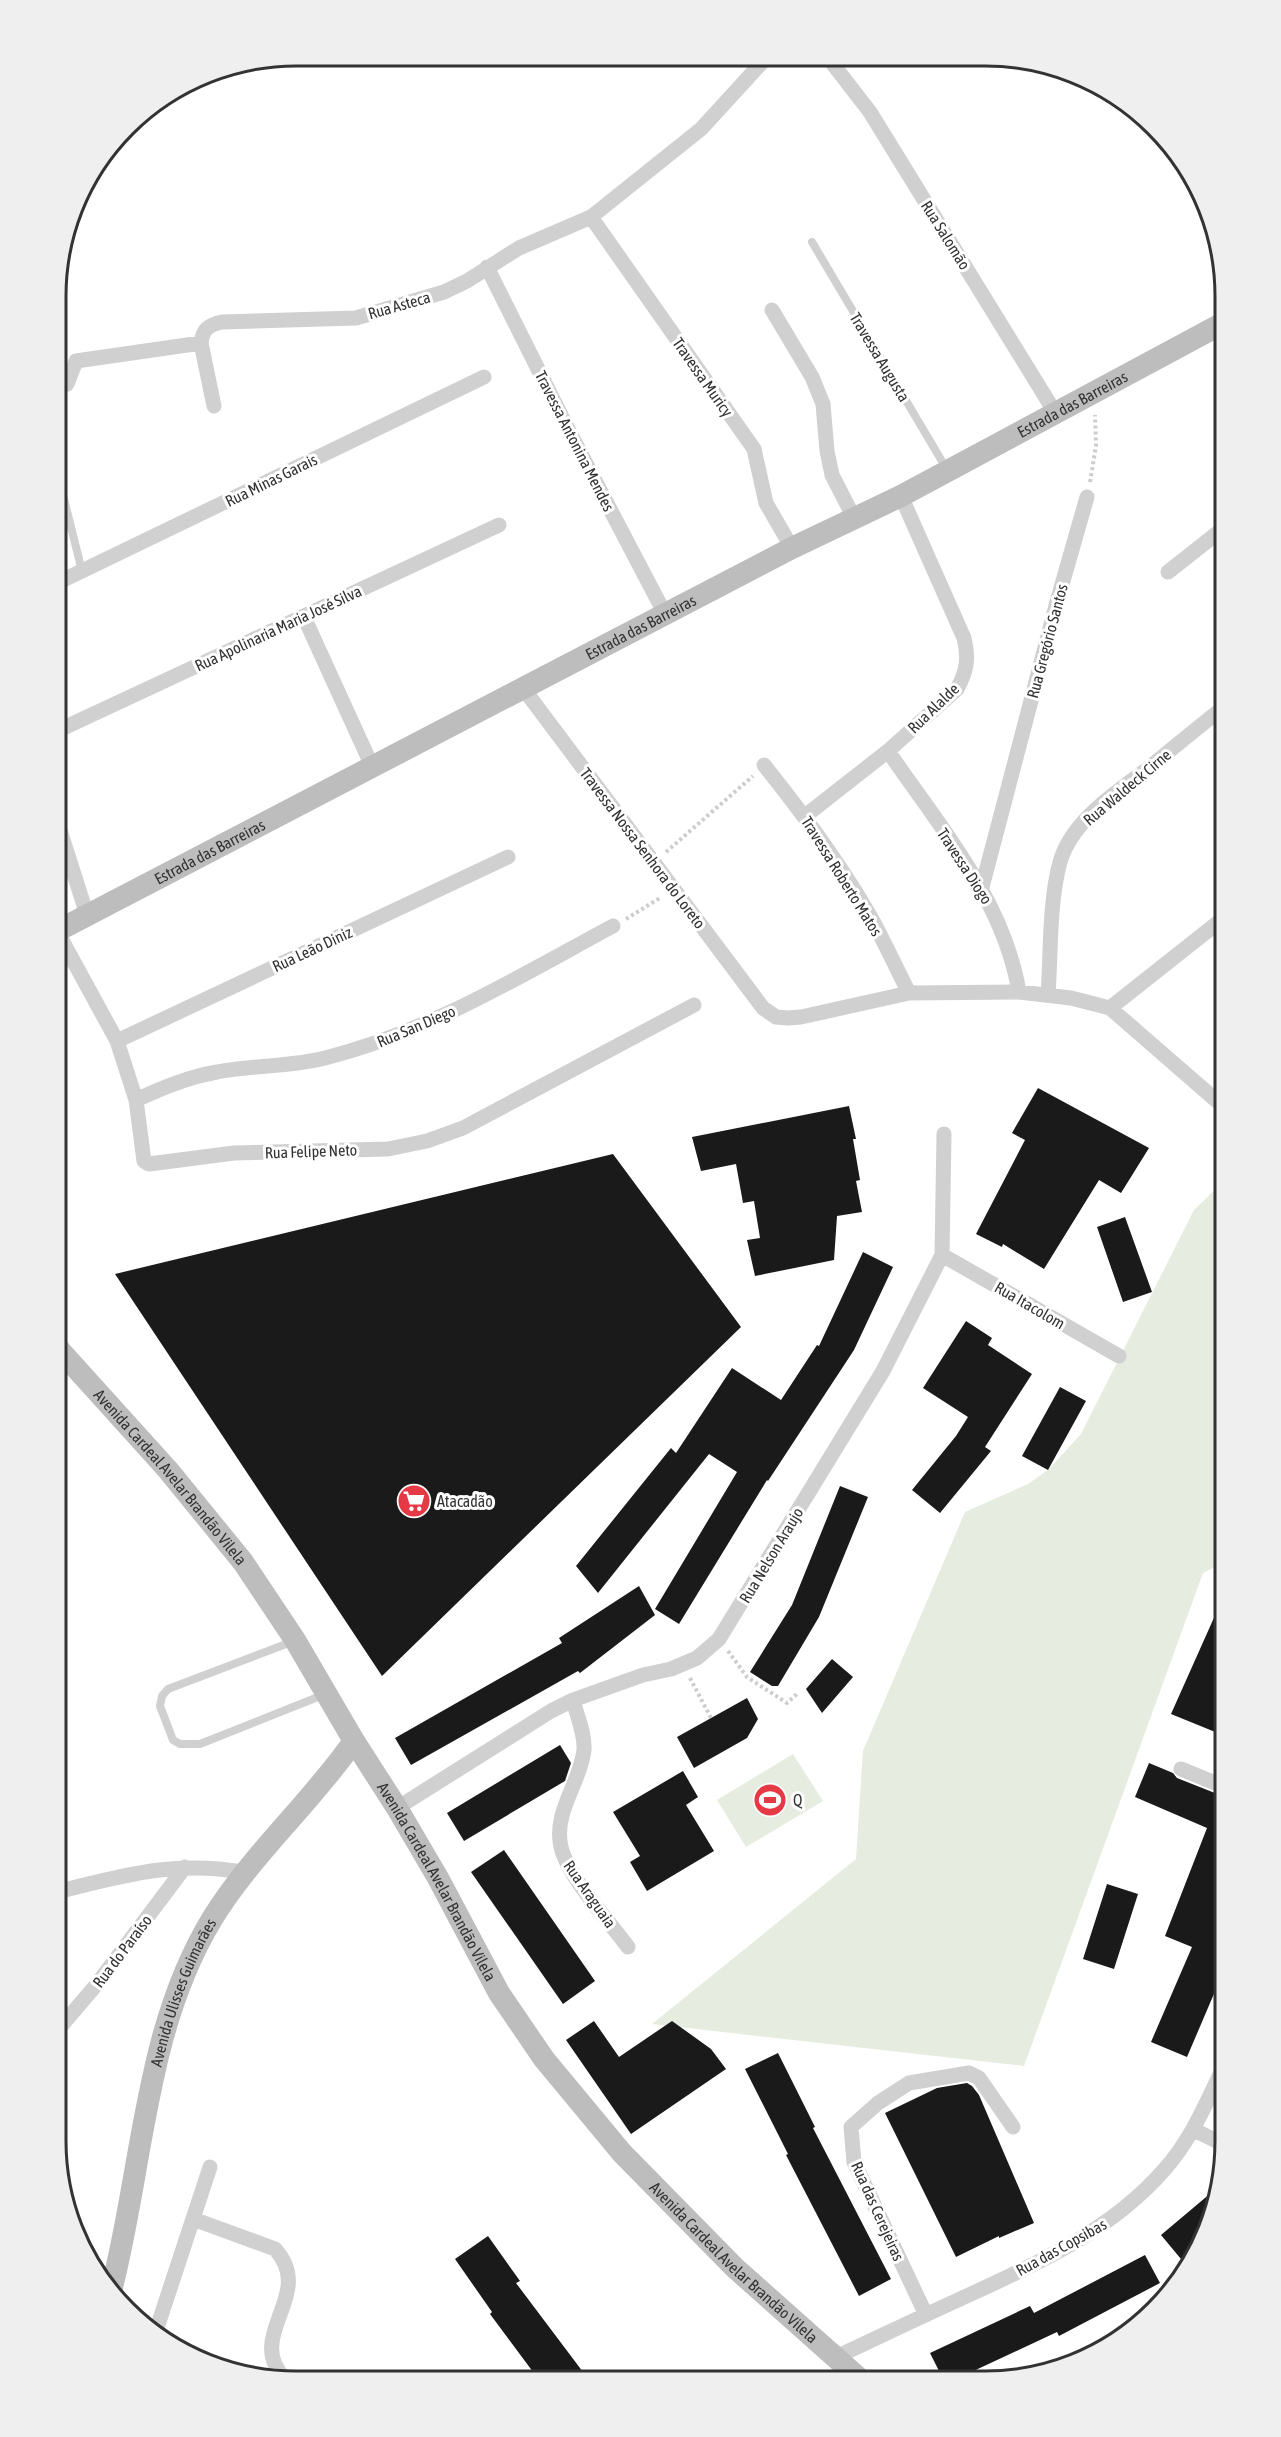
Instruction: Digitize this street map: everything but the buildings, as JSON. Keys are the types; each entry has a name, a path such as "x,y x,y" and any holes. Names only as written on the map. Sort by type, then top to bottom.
{"main road":[{"name":"Estrada das Barreiras","path":"66,926 792,548 901,496 1215,328"},
{"name":"Avenida Cardeal Avelar Brandão Vilela","path":"66,1357 214,1525 243,1562 295,1640 354,1741 397,1808 438,1878 499,1993 544,2059 622,2153 735,2268 850,2371"},
{"name":"Avenida Ulisses Guimarães","path":"113,2281 152,2085 168,2023 194,1954 212,1920 243,1872 336,1767 354,1741"}],"street":[{"name":"Rua Asteca","path":"201,343 202,333 212,324 251,320 356,318 444,292 467,281 519,248 591,217 701,129 759,66"},
{"name":"Rua Salomão","path":"834,66 870,112 1056,414"},
{"name":"Travessa Muricy","path":"591,217 754,450 766,503 792,548"},
{"name":"Travessa Antonina Mendes","path":"487,267 567,429 665,614"},
{"path":"772,310 816,386 823,405 827,451 832,475 854,518"},
{"path":"66,384 76,361 201,343 214,406"},
{"name":"Rua Minas Garais","path":"66,579 484,376"},
{"name":"Rua Alalde","path":"805,816 888,751 957,689 964,677 968,654 964,638 901,496"},
{"name":"Rua Gregório Santos","path":"982,887 1056,602 1087,497"},
{"name":"Rua Apolinaria Maria José Silva","path":"66,727 499,525"},
{"path":"1168,572 1215,536"},
{"path":"304,617 372,766"},
{"name":"Travessa Nossa Senhora do Loreto","path":"523,688 763,1008 776,1017 801,1017 909,993"},
{"name":"Rua Waldeck Cirne","path":"1048,995 1055,895 1060,861 1072,836 1088,817 1215,714"},
{"name":"Travessa Diogo","path":"888,751 982,887 1009,945 1019,992"},
{"name":"Travessa Roberto Matos","path":"764,765 805,816 874,923 909,993"},
{"path":"66,849 87,915"},
{"name":"Rua Leão Diniz","path":"117,1041 508,857"},
{"name":"Rua San Diego","path":"136,1100 187,1079 218,1071 323,1059 386,1040 444,1016 613,926"},
{"path":"1110,1008 1215,926"},
{"name":"Rua Felipe Neto","path":"66,948 117,1041 136,1100 144,1161 149,1164 234,1153 388,1149 427,1141 463,1128 694,1005"},
{"path":"909,993 1019,992 1089,1001 1110,1008 1215,1099"},
{"name":"Rua Nelson Araujo","path":"397,1808 530,1723 573,1700 642,1675 683,1664 697,1658 719,1639 883,1371 942,1255 944,1134"},
{"name":"Rua Itacolom","path":"942,1255 1119,1356"},
{"name":"Rua Araguaia","path":"573,1700 582,1730 584,1747 575,1783 563,1810 559,1828 561,1847 566,1864 628,1947"},
{"path":"1181,1769 1215,1783"},
{"path":"66,1890 137,1872 185,1867 243,1872"},
{"name":"Rua do Paraíso","path":"66,2020 97,1984 185,1867"},
{"name":"Rua das Cerejeiras","path":"926,2315 854,2162 851,2127 878,2103 909,2083 969,2073 979,2078 1013,2127"},
{"name":"Rua das Copsibas","path":"834,2358 996,2283 1097,2230 1133,2203 1166,2169 1194,2130 1215,2085"},
{"path":"1194,2130 1215,2140"},
{"path":"158,2325 210,2167"},
{"path":"193,2219 275,2249 285,2259 289,2275 289,2290 273,2334 271,2352 276,2370"}],"lane":[{"name":"Travessa Augusta","path":"812,242 948,471"},
{"path":"66,507 82,571"},
{"path":"295,1640 168,1689 162,1696 160,1706 173,1740 180,1744 200,1744 326,1693"}],"path":[{"path":"1087,497 1096,446 1095,393"},
{"path":"654,863 764,765"},
{"path":"613,926 674,889"},
{"path":"719,1639 747,1677 787,1703 798,1693"},
{"path":"683,1664 711,1718"}],"shaded area":[{"path":"1215,1190 1215,1567 1203,1573 1024,2066 652,2024 856,1859 863,1751 965,1512 1028,1484 1048,1470 1081,1434 1194,1210"},
{"name":"Q","path":"793,1754 823,1801 746,1847 717,1800"}],"place":[{"name":"Atacadão","path":"414,1501"},
{"name":"Q","path":"770,1800"}]}
